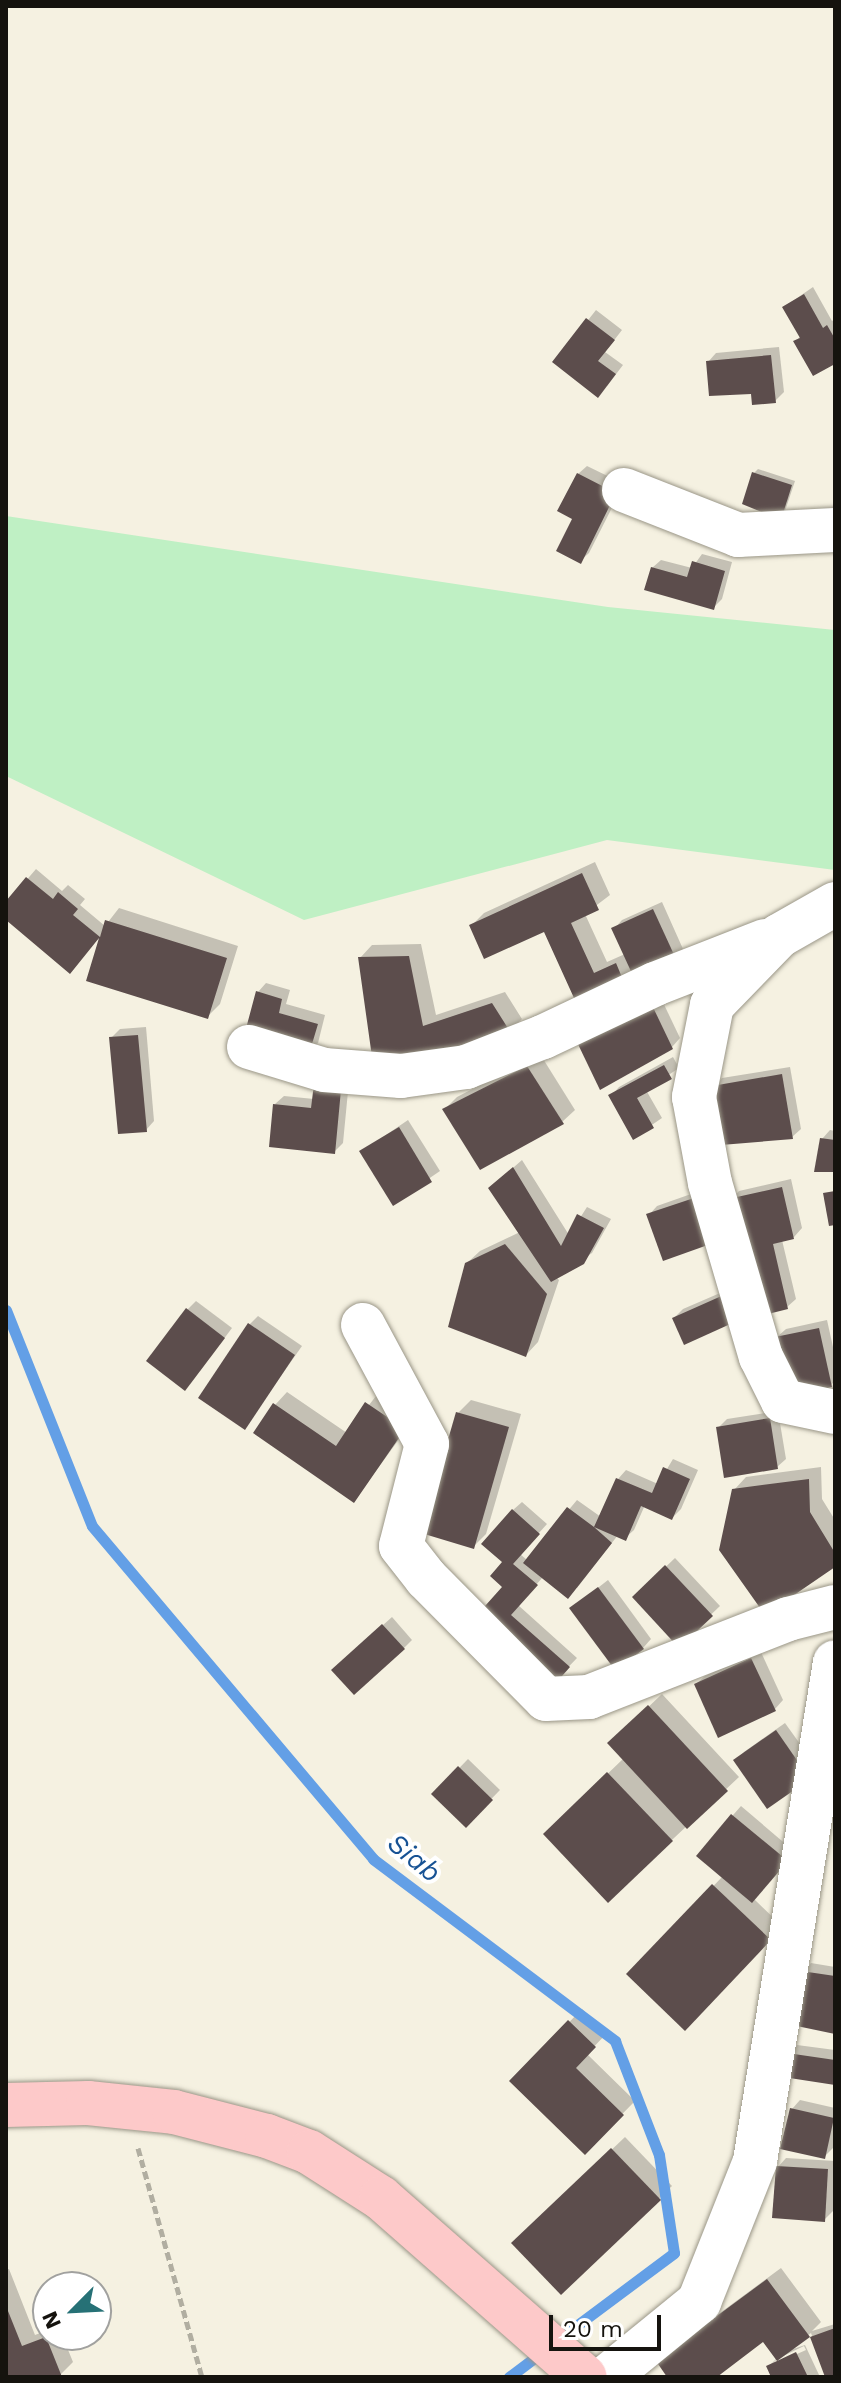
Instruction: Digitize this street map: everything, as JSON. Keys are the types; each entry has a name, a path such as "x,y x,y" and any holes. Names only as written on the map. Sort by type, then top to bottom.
{"main road":[{"path":"6,2105 126,2104 223,2123 309,2152 381,2198 585,2377"}],"street":[{"path":"624,490 738,535 835,530"},
{"path":"249,1047 324,1070 401,1076 466,1067 543,1037 655,984 779,936 835,904"},
{"path":"779,936 712,1005 694,1097 710,1183 761,1357 783,1401 835,1412"},
{"path":"363,1325 427,1444 401,1546 426,1578 546,1699 589,1697 788,1619 835,1607"},
{"path":"607,2377 699,2302 755,2161 835,1662"}],"path":[{"path":"126,2104 202,2377"}],"green space":[{"path":"6,516 608,607 835,630 835,870 607,840 304,920 6,776"}],"building":[{"path":"804,294 823,328 827,325 835,339 835,364 813,376 793,341 800,338 782,307"},
{"path":"586,318 615,340 598,361 616,374 598,398 552,362"},
{"path":"771,355 776,403 752,405 751,394 709,396 706,361"},
{"path":"752,472 792,485 781,520 742,504"},
{"path":"577,473 616,493 581,564 556,551 572,519 557,511"},
{"path":"692,561 725,571 714,610 644,590 651,567 687,577"},
{"path":"582,873 599,910 571,923 594,973 616,963 626,987 579,1009 544,932 484,959 469,925"},
{"path":"26,877 53,899 58,892 78,909 73,915 100,937 105,920 227,958 208,1019 86,981 99,938 70,974 6,920 6,901"},
{"path":"653,909 676,959 635,980 611,928"},
{"path":"409,956 423,1026 492,1003 511,1033 458,1058 372,1057 358,957"},
{"path":"256,991 282,999 279,1013 318,1024 309,1054 244,1036"},
{"path":"650,1001 673,1049 600,1090 575,1038"},
{"path":"138,1035 147,1132 118,1134 109,1037"},
{"path":"664,1065 672,1079 637,1098 654,1128 633,1140 608,1095"},
{"path":"527,1066 564,1124 480,1170 442,1109"},
{"path":"782,1074 793,1139 721,1145 712,1086"},
{"path":"315,1076 342,1079 335,1154 269,1147 273,1104 311,1108"},
{"path":"399,1127 432,1182 393,1206 359,1151"},
{"path":"820,1138 835,1140 835,1172 814,1172"},
{"path":"513,1167 561,1246 577,1214 604,1228 584,1264 551,1282 488,1188"},
{"path":"782,1187 794,1239 773,1244 788,1309 756,1317 728,1199"},
{"path":"835,1191 835,1225 829,1226 823,1193"},
{"path":"703,1195 719,1241 663,1261 646,1214"},
{"path":"505,1244 547,1294 526,1357 448,1327 465,1263"},
{"path":"726,1294 737,1321 684,1345 672,1318"},
{"path":"186,1308 225,1338 185,1391 146,1361"},
{"path":"248,1323 295,1355 245,1430 198,1398"},
{"path":"819,1328 832,1387 787,1396 775,1337"},
{"path":"365,1402 405,1429 354,1503 253,1433 273,1403 336,1446"},
{"path":"456,1412 509,1427 474,1549 421,1533"},
{"path":"770,1418 778,1469 724,1478 716,1427"},
{"path":"663,1467 690,1479 672,1520 641,1506 626,1541 594,1527 616,1478 652,1493"},
{"path":"809,1479 810,1512 835,1553 835,1567 765,1615 719,1550 732,1489"},
{"path":"567,1507 612,1543 568,1599 523,1563"},
{"path":"512,1509 540,1534 513,1564 538,1585 511,1615 570,1667 555,1684 477,1615 502,1587 490,1576 502,1562 481,1544"},
{"path":"665,1565 713,1616 679,1648 632,1597"},
{"path":"598,1587 644,1649 615,1670 569,1608"},
{"path":"382,1624 405,1649 354,1695 331,1670"},
{"path":"751,1658 776,1711 718,1738 694,1684"},
{"path":"648,1705 728,1791 687,1829 607,1743"},
{"path":"776,1730 810,1779 767,1809 733,1760"},
{"path":"458,1766 493,1800 466,1828 431,1794"},
{"path":"607,1772 673,1841 608,1903 543,1834"},
{"path":"731,1814 788,1861 752,1903 696,1856"},
{"path":"712,1884 771,1940 685,2031 626,1974"},
{"path":"801,1971 835,1976 835,2034 792,2025"},
{"path":"568,2020 596,2047 576,2068 624,2115 585,2155 509,2081"},
{"path":"787,2053 835,2060 835,2085 783,2077"},
{"path":"790,2108 834,2118 825,2159 780,2149"},
{"path":"611,2148 661,2200 561,2295 511,2243"},
{"path":"776,2166 828,2169 825,2222 772,2218"},
{"path":"767,2279 810,2337 777,2361 763,2342 717,2377 667,2377 656,2361"},
{"path":"6,2306 22,2346 32,2342 32,2351 52,2351 62,2377 6,2377"},
{"path":"835,2328 835,2377 825,2377 810,2337"},
{"path":"796,2352 808,2377 771,2377 766,2366"}],"waterway":[{"name":"Siab","path":"6,1310 92,1526 373,1859 615,2041 659,2155 674,2253 556,2341"},
{"name":"Siab","path":"509,2377 542,2352"}]}
